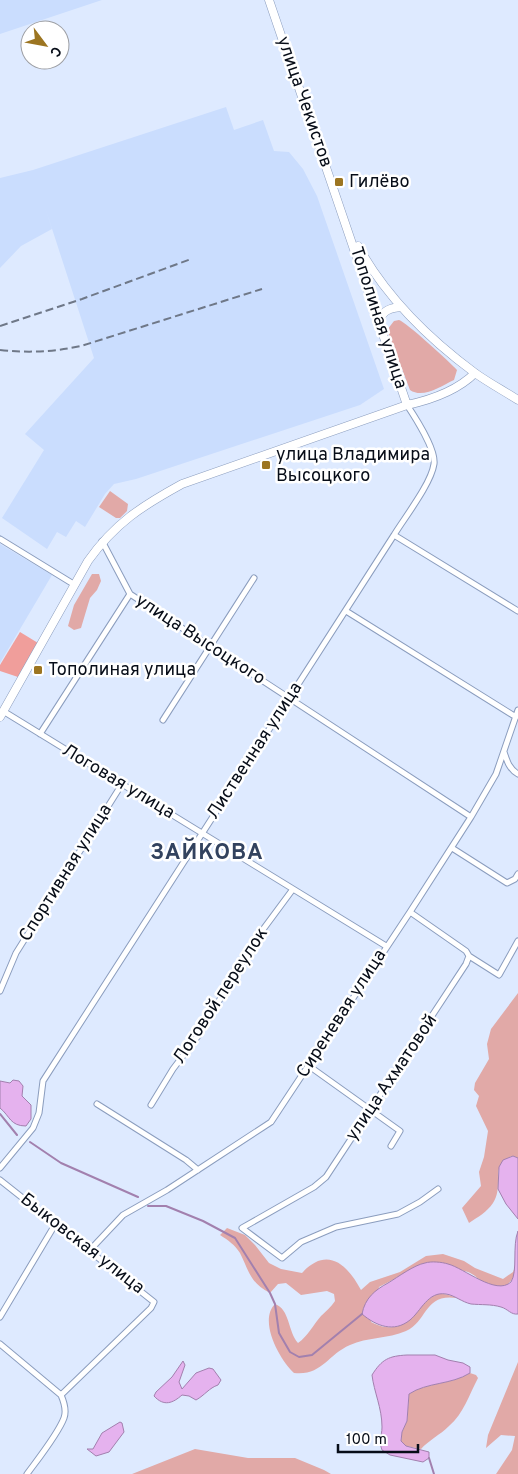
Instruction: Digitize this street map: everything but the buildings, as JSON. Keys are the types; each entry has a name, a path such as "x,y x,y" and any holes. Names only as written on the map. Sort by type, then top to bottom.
{"main road":[{"name":"улица Чекистов","path":"269,0 349,232"},
{"path":"349,232 364,258 401,307 438,343 475,373 518,400"},
{"name":"Тополиная улица","path":"349,232 407,405"},
{"path":"379,320 383,313 392,308 401,307"},
{"name":"Тополиная улица","path":"2,714 88,561 102,541 115,528 149,502 182,484 407,405 422,402 466,382 475,373"}],"street":[{"name":"Лиственная улица","path":"0,1168 34,1128 40,1113 43,1081 346,611 430,477 434,462 422,429 407,405"},
{"path":"394,535 518,611"},
{"path":"0,539 75,585"},
{"name":"улица Высоцкого","path":"102,541 130,594 471,817"},
{"path":"163,720 254,578"},
{"path":"40,734 130,594"},
{"path":"346,611 516,717"},
{"name":"Сиреневая улица","path":"90,1250 123,1215 167,1190 271,1122 471,817 496,774 518,710"},
{"name":"Логовая улица","path":"2,714 40,734 386,946"},
{"path":"504,752 509,765 518,774"},
{"name":"Спортивная улица","path":"0,990 16,953 122,784"},
{"path":"452,848 507,883 515,879 518,874"},
{"name":"Логовой переулок","path":"151,1105 173,1069 198,1036 256,939 293,889"},
{"path":"410,912 466,951 469,956 499,974 518,941"},
{"name":"улица Ахматовой","path":"438,1189 398,1214 336,1227 301,1242 282,1258 242,1228 314,1187 326,1177 436,1012 469,956"},
{"path":"309,1066 400,1131 392,1146"},
{"path":"97,1104 186,1160 198,1170"},
{"name":"Быковская улица","path":"0,1180 154,1302 151,1308 61,1394"},
{"path":"0,1317 56,1223"},
{"path":"0,1344 61,1394 65,1405 64,1417 48,1446 27,1474"}],"shaded area":[{"path":"0,0 102,0 42,20 20,20 20,27 0,34"},
{"path":"226,107 234,130 263,120 274,151 289,152 303,169 317,196 384,389 360,405 136,479 114,484 105,494 85,527 76,521 66,537 57,532 47,549 2,518 44,450 25,434 94,358 44,204 52,229 21,246 0,268 0,178 33,170"},
{"path":"399,320 419,335 457,370 454,380 426,392 421,393 410,390 387,330 394,321"},
{"path":"110,491 128,504 127,511 120,518 116,518 99,507"},
{"path":"0,544 52,575 0,663"},
{"path":"92,574 99,574 101,581 97,590 90,598 81,628 74,630 68,626 74,605"},
{"path":"20,632 38,643 18,677 0,671 0,665"},
{"path":"518,993 518,1158 512,1156 501,1165 498,1189 493,1203 485,1212 469,1223 462,1208 481,1186 479,1172 484,1157 488,1131 476,1106 479,1096 474,1090 475,1083 489,1059 487,1044 491,1029"},
{"path":"13,1080 19,1081 23,1086 22,1096 31,1105 31,1119 26,1126 13,1122 0,1108 0,1081 10,1083"},
{"path":"513,1156 518,1158 518,1219 506,1204 498,1189 499,1167 503,1160"},
{"path":"227,1228 245,1235 269,1263 281,1269 302,1273 311,1265 320,1261 336,1262 343,1266 361,1290 370,1282 400,1272 426,1256 443,1254 464,1261 475,1268 503,1279 513,1272 518,1259 512,1279 505,1286 499,1287 485,1283 468,1272 425,1263 379,1287 371,1322 382,1326 395,1327 409,1320 431,1297 441,1294 457,1298 438,1300 427,1309 413,1327 406,1331 357,1342 342,1349 318,1368 304,1373 294,1373 277,1350 273,1340 270,1330 270,1311 275,1304 284,1311 298,1343 335,1301 334,1294 327,1291 301,1295 286,1283 278,1284 270,1293 263,1289 254,1281 238,1250 220,1235"},
{"path":"518,1231 518,1314 513,1314 501,1307 471,1304 446,1294 440,1294 425,1302 410,1320 398,1326 379,1325 362,1314 368,1299 375,1292 411,1269 427,1262 455,1266 480,1280 497,1286 511,1282 515,1265 515,1244"},
{"path":"407,1355 435,1355 463,1363 470,1367 470,1373 463,1377 423,1387 409,1394 407,1421 402,1432 401,1441 406,1446 429,1452 429,1458 423,1462 390,1455 382,1450 380,1443 382,1420 372,1375 386,1359"},
{"path":"183,1361 185,1365 179,1382 182,1389 196,1373 209,1368 213,1369 221,1380 218,1385 196,1400 182,1395 172,1402 161,1402 154,1396 156,1392 172,1377"},
{"path":"518,1362 518,1474 496,1474 512,1450 515,1436 501,1435 486,1448 488,1435"},
{"path":"470,1373 478,1378 462,1410 454,1421 421,1449 406,1446 401,1441 402,1432 407,1421 409,1394 423,1387 455,1380"},
{"path":"120,1422 124,1432 109,1452 96,1456 87,1449 93,1449 102,1433"},
{"path":"195,1449 248,1458 295,1458 331,1474 132,1474"}],"waterway":[{"path":"0,1114 17,1135"},
{"path":"30,1142 61,1163 138,1197"},
{"path":"148,1206 166,1206 203,1221 235,1238 270,1293 275,1304 279,1333 290,1352 299,1357 312,1355 362,1314"},
{"path":"429,1458 434,1474"}],"railway":[{"path":"0,326 82,299 191,259"},
{"path":"0,350 40,351 81,346 262,289"}],"place":[{"name":"Гилёво","path":"339,182"},
{"name":"улица Владимира Высоцкого","path":"266,465"},
{"name":"Тополиная улица","path":"38,670"}],"district":[{"name":"ЗАЙКОВА","path":"207,853"}]}
